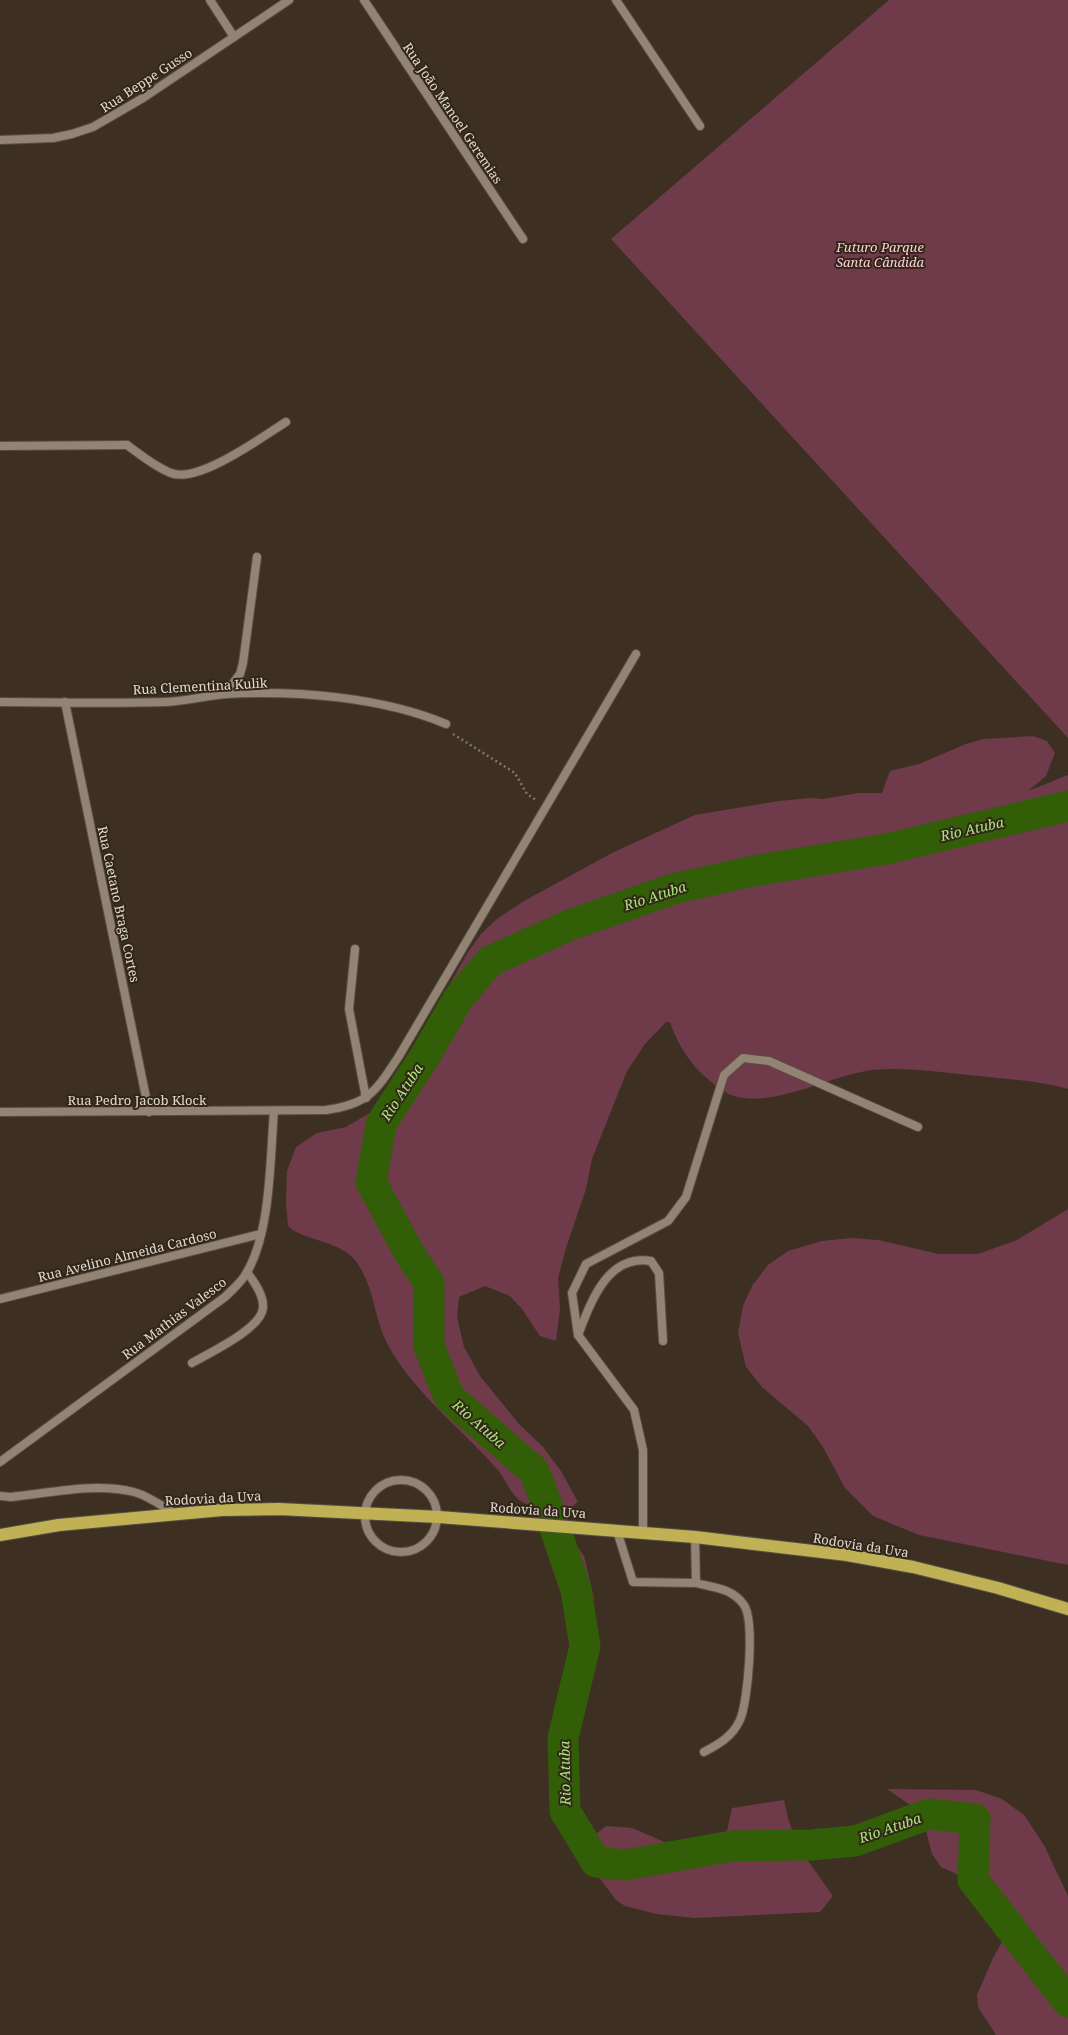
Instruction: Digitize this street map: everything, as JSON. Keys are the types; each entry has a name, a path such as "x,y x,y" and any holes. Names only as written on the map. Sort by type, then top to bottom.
{"highway":[{"name":"Rodovia da Uva","path":"0,1534 59,1525 222,1510 278,1509 365,1512 439,1517 696,1537 847,1555 913,1567 998,1588 1068,1609"}],"street":[{"path":"210,0 234,37"},
{"name":"Rua Beppe Gusso","path":"0,140 53,138 93,127 117,114 289,0"},
{"name":"Rua João Manoel Geremias","path":"364,0 523,239"},
{"path":"616,0 700,126"},
{"path":"0,446 127,445 154,465 172,474 189,474 221,462 286,422"},
{"path":"225,694 240,674 244,663 257,557"},
{"path":"366,1098 377,1088 399,1056 548,806 636,654"},
{"name":"Rua Clementina Kulik","path":"0,702 166,702 225,694 300,695 384,704 422,714 446,724"},
{"name":"Rua Caetano Braga Cortes","path":"65,702 149,1112"},
{"path":"355,949 349,1009 366,1098"},
{"path":"643,1533 643,1450 634,1410 578,1336 572,1292 586,1264 668,1221 686,1197 724,1075 743,1058 769,1061 918,1127"},
{"name":"Rua Pedro Jacob Klock","path":"0,1112 274,1111 342,1108 366,1098"},
{"name":"Rua Mathias Valesco","path":"0,1462 225,1297 238,1285 247,1272 261,1234 266,1204 274,1111"},
{"name":"Rua Avelino Almeida Cardoso","path":"0,1299 261,1234"},
{"path":"578,1336 596,1292 616,1268 638,1259 651,1261 659,1274 663,1341"},
{"path":"192,1363 244,1333 262,1315 263,1306 260,1292 247,1272"},
{"path":"403,1478 422,1485 435,1500 439,1517 432,1537 418,1549 399,1553 382,1547 369,1533 365,1512 370,1496 384,1482 403,1478"},
{"path":"0,1496 11,1497 94,1488 115,1489 135,1492 175,1514"},
{"path":"617,1531 633,1582 696,1583 731,1591 745,1606 749,1624 747,1696 740,1721 725,1741 704,1752"},
{"path":"696,1537 696,1583"}],"path":[{"path":"446,724 453,735 515,773 527,794 548,806"}],"green space":[{"name":"Futuro Parque Santa Cândida","path":"889,0 1068,0 1068,738 611,239"},
{"path":"1033,736 1047,741 1055,753 1046,776 1028,791 1068,775 1068,1089 1018,1080 920,1070 884,1069 855,1073 777,1096 758,1099 741,1098 725,1092 697,1069 681,1047 670,1022 666,1022 645,1044 627,1071 592,1159 586,1189 566,1248 558,1278 560,1309 556,1341 540,1336 522,1309 510,1296 485,1286 459,1297 457,1317 464,1347 480,1376 519,1424 543,1447 561,1471 578,1502 572,1507 533,1505 519,1500 498,1470 424,1395 399,1362 383,1334 366,1280 362,1270 355,1260 340,1248 301,1234 288,1226 286,1202 287,1171 296,1147 317,1133 346,1127 373,1111 408,1059 468,952 481,934 498,918 524,901 612,853 695,815 779,801 811,798 823,799 859,793 882,793 890,771 919,764 966,744 984,739"},
{"path":"1068,1209 1068,1565 919,1535 873,1516 845,1488 823,1447 808,1426 762,1387 746,1367 738,1333 743,1306 752,1286 768,1265 788,1251 822,1241 851,1238 878,1240 939,1254 978,1254 1017,1240"},
{"path":"571,1538 584,1556 595,1602 583,1570 569,1556"},
{"path":"887,1789 976,1790 1002,1799 1024,1815 1044,1845 1068,1896 1068,2035 996,2035 978,2007 977,1995 993,1958 1008,1931 1005,1906 998,1893 941,1867 932,1854 924,1823 916,1809"},
{"path":"784,1800 789,1822 801,1851 833,1896 820,1912 694,1918 657,1914 625,1906 616,1900 590,1865 590,1839 606,1826 632,1828 667,1843 700,1848 716,1843 727,1831 732,1808"}],"waterway":[{"name":"Rio Atuba","path":"1068,806 886,849 753,871 673,889 570,925 490,961 458,999 427,1053 381,1124 371,1182 411,1256 429,1283 429,1346 449,1397 534,1471 576,1590 585,1646 563,1738 565,1811 596,1862 625,1865 732,1846 811,1845 855,1841 929,1814 975,1819 973,1880 1068,2002"}]}
